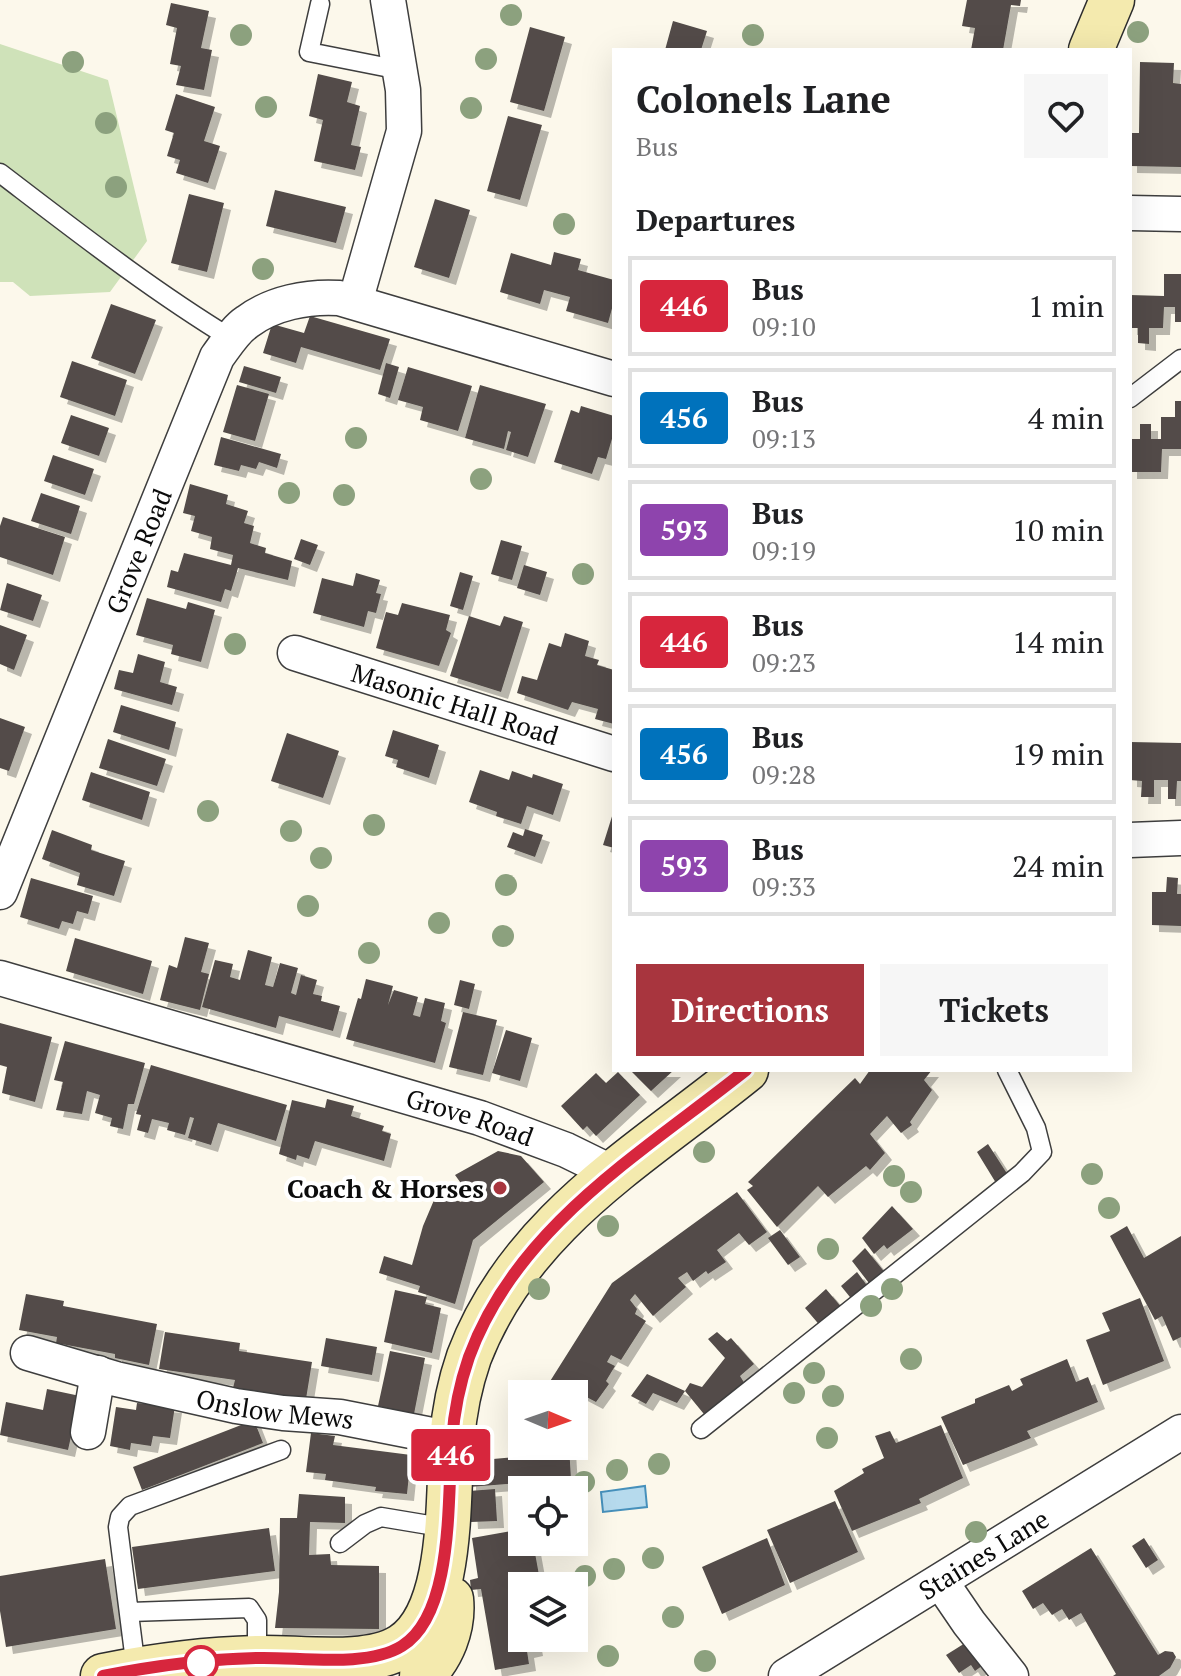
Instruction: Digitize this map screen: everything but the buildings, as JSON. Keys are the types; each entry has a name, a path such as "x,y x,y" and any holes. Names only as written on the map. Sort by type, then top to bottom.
{"main road":[{"path":"1092,48 1112,0"},
{"path":"430,1674 442,1648 452,1609 447,1537 452,1439 458,1397 483,1323 509,1278 550,1228 613,1173 743,1072"},
{"path":"120,1673 257,1658 355,1658 380,1655 402,1646 423,1623 435,1598 447,1537"}],"street":[{"path":"355,302 404,131 403,90 388,0"},
{"path":"1132,213 1181,214"},
{"name":"Grove Road","path":"0,892 217,357 246,322 296,300 320,297 355,302 612,378"},
{"name":"Masonic Hall Road","path":"295,653 612,753"},
{"path":"1132,840 1181,838"},
{"name":"Grove Road","path":"0,978 480,1118 566,1150 613,1173"},
{"name":"Onslow Mews","path":"28,1353 236,1406 340,1417 452,1439"},
{"path":"88,1432 98,1373"},
{"name":"Staines Lane","path":"786,1676 1181,1432"},
{"path":"941,1582 1011,1676"},
{"path":"380,1655 400,1657 430,1674"}],"lane":[{"path":"320,4 309,52 400,70"},
{"path":"0,173 159,294 232,339"},
{"path":"1132,396 1181,359"},
{"path":"701,1429 1022,1173 1042,1152 1036,1128 1008,1072"},
{"path":"120,1673 130,1612 118,1527 124,1511 130,1506 281,1450"},
{"path":"340,1543 365,1524 381,1517 447,1537"},
{"path":"130,1612 249,1608 257,1620 257,1658"}],"green space":[{"path":"0,44 108,80 147,241 110,292 30,296 13,282 0,282"}],"water":[{"path":"645,1486 647,1507 603,1512 601,1492"}],"bus line":[{"name":"446","path":"103,1676 136,1669 257,1658 380,1655 402,1646 414,1636 435,1598 446,1545 452,1439 458,1397 483,1323 509,1278 550,1228 613,1173 743,1072"}],"place":[{"name":"Coach & Horses","path":"500,1188"}]}
